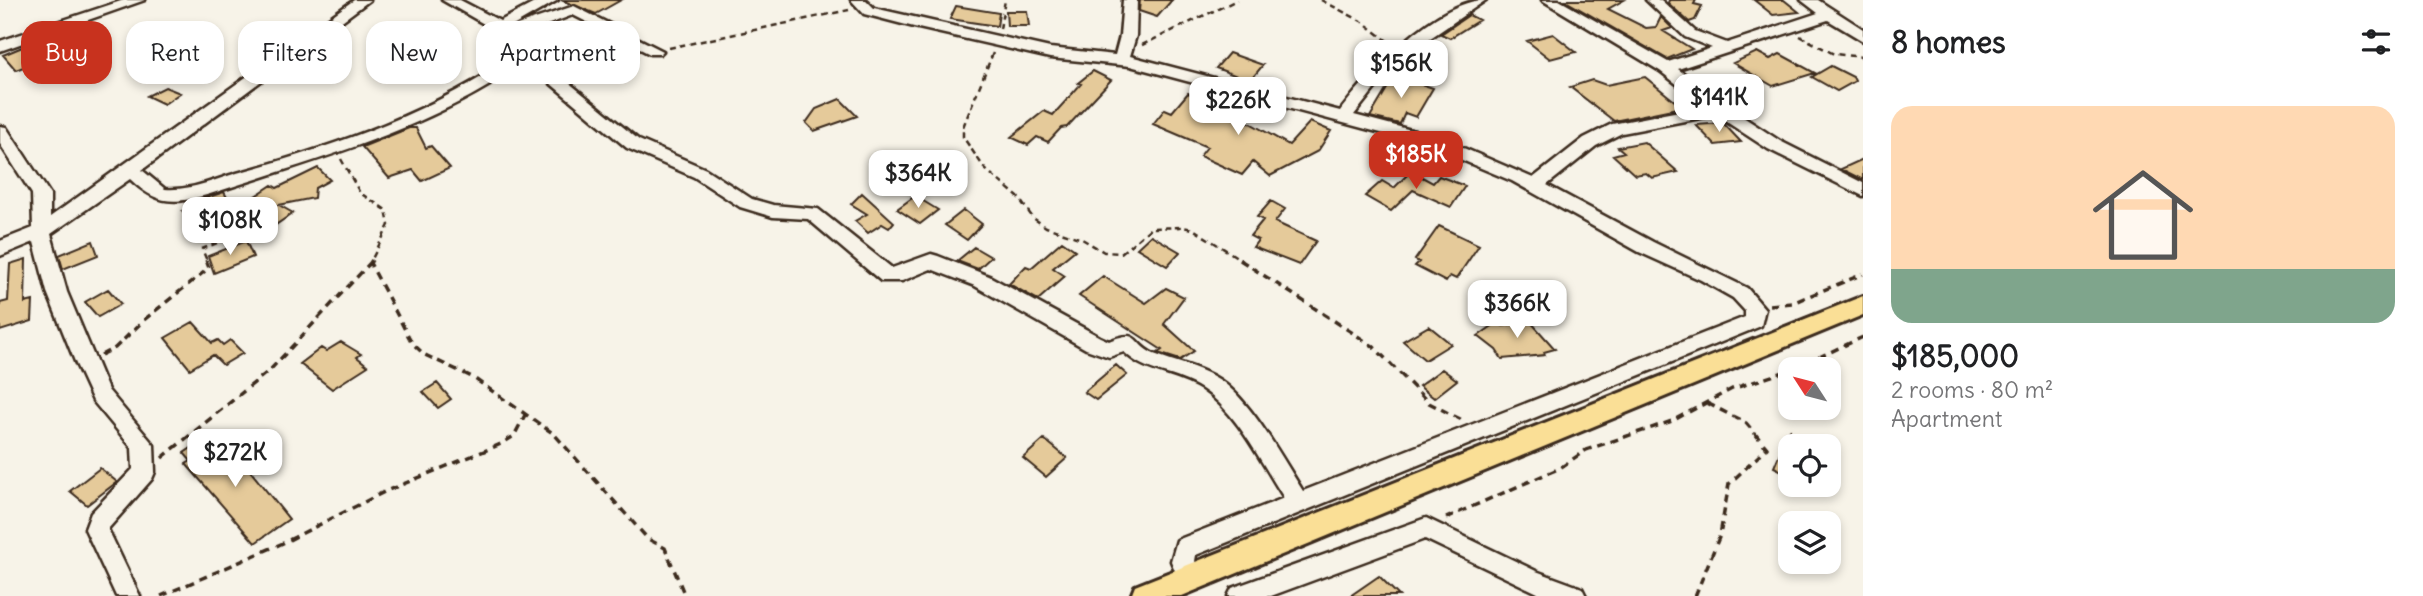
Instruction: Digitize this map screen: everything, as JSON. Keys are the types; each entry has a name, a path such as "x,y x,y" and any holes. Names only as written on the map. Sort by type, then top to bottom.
{"main road":[{"path":"1146,596 1863,305"}],"street":[{"path":"0,46 138,0"},
{"path":"0,249 44,230 131,170 363,0"},
{"path":"449,0 488,21"},
{"path":"519,21 551,0"},
{"path":"1123,56 1130,0"},
{"path":"1346,116 1373,78 1401,50 1479,0"},
{"path":"1549,0 1666,68 1719,109 1773,145 1863,190"},
{"path":"1653,0 1690,34 1727,48"},
{"path":"1808,0 1827,15 1863,36"},
{"path":"864,6 1050,53 1123,56 1432,141 1534,186 1646,247 1740,293 1755,309 1754,321 1185,548 1183,561 1190,579"},
{"path":"536,21 574,10 596,21"},
{"path":"1666,68 1827,15"},
{"path":"640,43 656,51"},
{"path":"131,170 164,195 181,195 257,174 335,147 434,108 480,84"},
{"path":"561,84 633,144 701,173 746,203 773,211 812,213 888,276 901,274 931,261 982,281 1093,343 1109,349 1127,342 1143,358 1209,383 1245,419 1298,503"},
{"path":"1534,186 1590,142 1618,128 1719,109"},
{"path":"0,131 41,194 44,230 41,239 57,292 100,395 143,445 144,472 99,520 96,529 128,596"},
{"path":"1240,596 1426,528 1529,579 1574,596"}],"path":[{"path":"1005,0 999,40 963,127 962,137 991,176 1018,197 1033,218 1046,227 1082,239 1104,252 1121,253 1151,228 1167,229 1180,225 1193,229 1373,345 1429,403 1483,431"},
{"path":"1123,56 1237,0"},
{"path":"1321,0 1363,22 1401,50"},
{"path":"640,56 864,6"},
{"path":"1789,27 1819,49 1863,57"},
{"path":"144,472 271,369 370,263 388,225 386,210 360,193 335,147"},
{"path":"86,364 115,348 144,320 209,268 202,249 225,240 201,232 193,220 164,195"},
{"path":"370,263 412,343 425,355 472,377 554,434 648,539 665,548 685,596"},
{"path":"1740,293 1775,306 1792,303 1863,274"},
{"path":"1819,357 1863,337"},
{"path":"1426,528 1560,468 1586,450 1672,421 1732,389 1778,374"},
{"path":"1695,596 1720,535 1729,484 1767,448 1746,423 1707,403"},
{"path":"161,596 283,543 386,491 500,444 514,436 526,412"}],"building":[{"path":"561,0 621,0 596,14"},
{"path":"1140,0 1172,0 1157,17 1139,11"},
{"path":"1564,0 1624,0 1608,9 1646,28 1656,27 1661,17 1672,28 1663,31 1692,49 1667,59"},
{"path":"1669,0 1696,0 1694,4 1702,6 1695,20 1689,22 1668,3"},
{"path":"1754,0 1784,0 1799,12 1773,15"},
{"path":"956,6 999,13 997,26 950,19"},
{"path":"1006,11 1027,11 1029,26 1007,26"},
{"path":"1469,15 1479,20 1450,38 1441,34"},
{"path":"1553,34 1576,52 1550,59 1527,41"},
{"path":"21,48 21,68 16,70 3,55"},
{"path":"1757,52 1770,59 1780,54 1815,73 1773,86 1733,63"},
{"path":"1229,53 1263,65 1250,81 1216,68"},
{"path":"1831,66 1853,77 1855,81 1837,91 1812,77"},
{"path":"1093,71 1111,80 1067,127 1061,128 1048,142 1037,137 1028,145 1011,137 1044,111 1053,115 1081,84 1078,83"},
{"path":"1395,75 1433,88 1416,117 1405,113 1400,124 1370,117"},
{"path":"1645,77 1682,107 1614,121 1570,87 1592,80 1606,85"},
{"path":"165,87 180,93 164,104 147,96"},
{"path":"1188,93 1246,115 1243,119 1289,145 1310,122 1331,131 1318,151 1270,176 1253,162 1242,175 1200,156 1207,147 1153,124 1165,109 1172,112"},
{"path":"840,99 857,116 814,131 806,123 816,109"},
{"path":"1723,123 1741,142 1715,145 1696,125"},
{"path":"409,128 416,128 426,148 431,146 450,168 422,181 413,170 389,178 362,147"},
{"path":"1644,142 1678,172 1652,178 1646,173 1635,175 1613,155 1624,152 1618,147"},
{"path":"1863,159 1863,180 1841,169"},
{"path":"318,168 330,180 315,188 314,198 279,205 293,213 264,233 231,212 272,185 277,188"},
{"path":"1411,171 1433,183 1439,176 1465,186 1451,207 1413,190 1391,211 1365,196 1382,181 1394,188"},
{"path":"224,192 234,210 202,226 190,210 205,202 203,199"},
{"path":"862,193 894,222 889,228 882,224 868,233 855,221 867,214 851,204"},
{"path":"915,196 938,210 920,224 897,209"},
{"path":"1271,201 1285,209 1275,222 1316,241 1299,265 1253,247 1258,240 1250,236 1263,220 1257,217"},
{"path":"964,210 982,224 967,240 945,225"},
{"path":"1439,226 1479,245 1456,279 1450,276 1446,282 1415,266 1419,262 1415,260"},
{"path":"1151,235 1180,252 1167,266 1137,248"},
{"path":"93,241 98,255 63,269 59,255"},
{"path":"246,241 253,257 214,273 208,256"},
{"path":"1062,241 1075,250 1053,268 1065,276 1038,300 1009,284 1026,266 1031,268"},
{"path":"974,247 991,257 978,269 957,261"},
{"path":"26,259 25,303 33,301 32,321 0,331 0,303 8,301 10,264"},
{"path":"1103,276 1146,303 1166,288 1184,297 1164,324 1194,351 1180,360 1158,353 1162,350 1079,296"},
{"path":"108,289 121,304 98,317 85,302"},
{"path":"1530,321 1555,349 1544,352 1545,355 1502,359 1496,350 1478,336 1498,322 1503,326"},
{"path":"193,322 212,343 218,340 223,345 230,340 243,353 223,365 213,355 190,369 165,338"},
{"path":"1429,326 1451,344 1425,360 1403,341"},
{"path":"341,342 361,354 357,357 368,366 332,389 300,364 321,348 326,351"},
{"path":"1116,365 1127,375 1096,400 1084,392"},
{"path":"1442,369 1457,380 1434,398 1419,386"},
{"path":"437,383 451,399 438,408 423,392"},
{"path":"212,434 245,470 248,468 289,519 255,543 186,464 191,461 184,453"},
{"path":"1044,439 1067,458 1046,477 1023,458"},
{"path":"100,468 117,482 87,505 70,491"},
{"path":"1379,576 1399,596 1350,596"}]}
